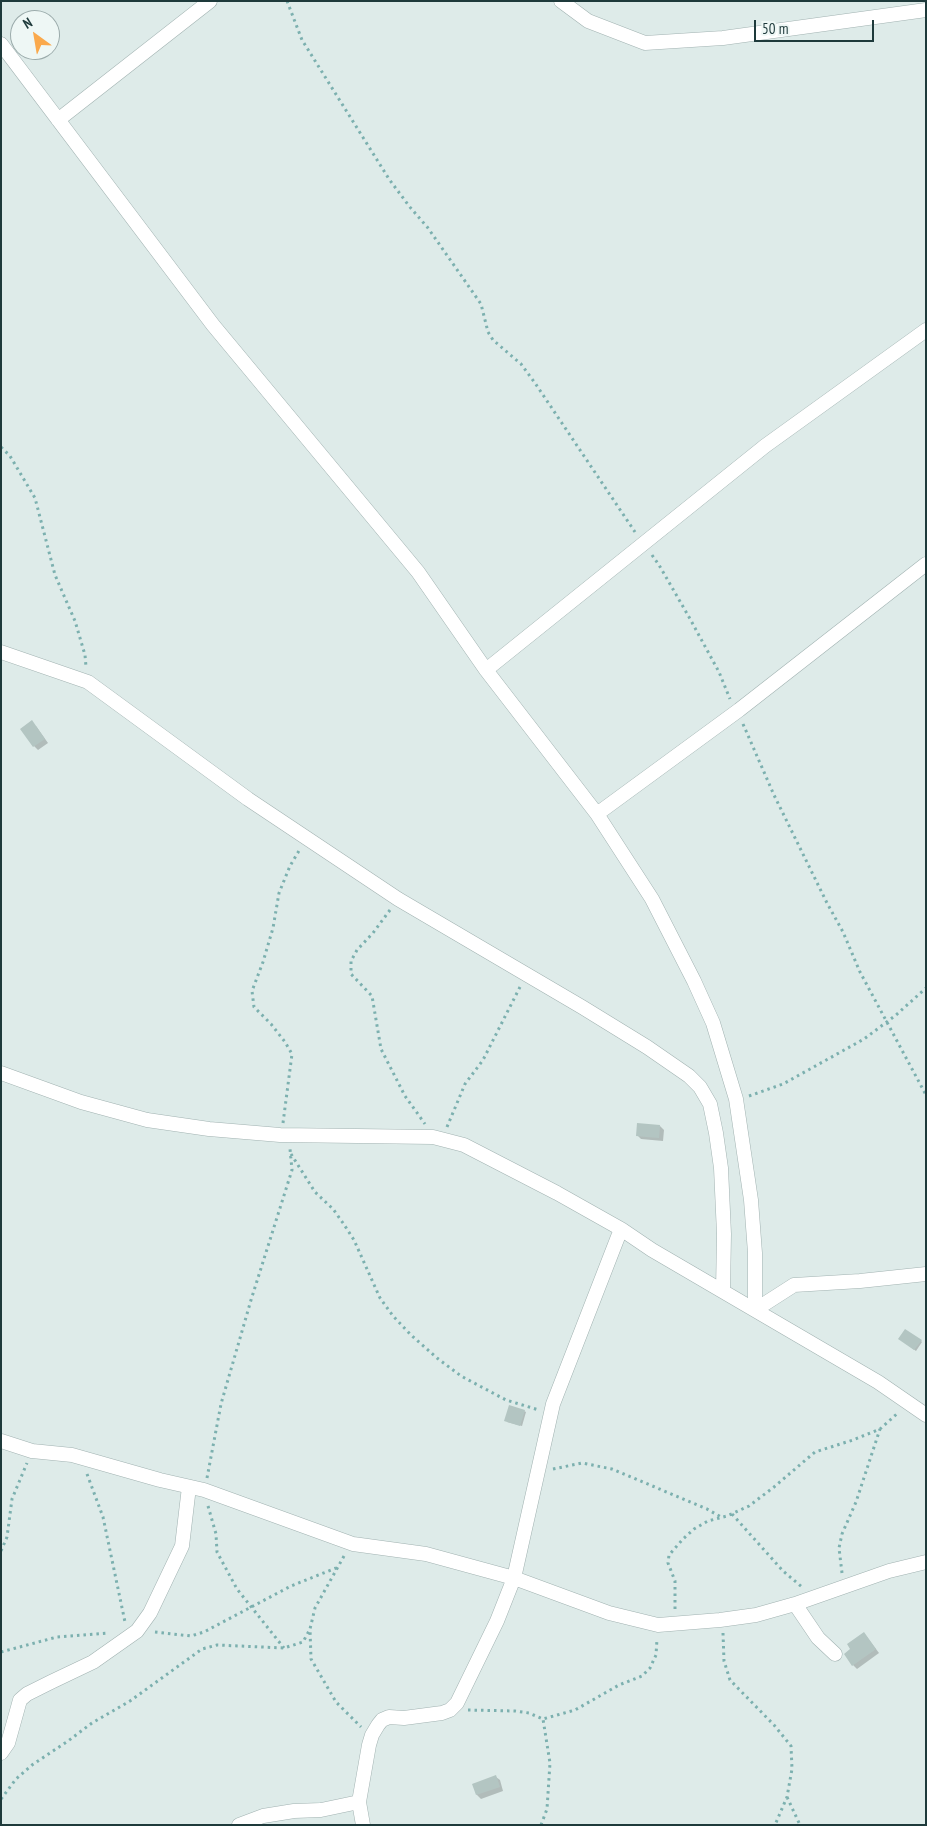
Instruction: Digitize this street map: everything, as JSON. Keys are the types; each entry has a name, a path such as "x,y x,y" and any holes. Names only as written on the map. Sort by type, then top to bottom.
{"street":[{"path":"58,120 210,1"},
{"path":"561,1 588,21 645,42 723,38 926,10"},
{"path":"1,44 213,325 418,572 486,670 598,814 652,899 713,1023 736,1099 751,1200 755,1253 755,1310"},
{"path":"486,670 765,446 926,330"},
{"path":"598,814 740,710 926,564"},
{"path":"1,652 88,682 240,793 398,899 648,1047 689,1076 700,1087 710,1104 716,1133 724,1234 723,1291"},
{"path":"1,1073 80,1102 147,1120 209,1129 285,1135 437,1138 464,1145 557,1193 621,1229 652,1250 861,1372 909,1404 924,1410"},
{"path":"363,1825 359,1802 372,1735 382,1720 389,1717 404,1718 442,1713 450,1710 456,1703 477,1665 497,1621 514,1578 553,1404 621,1229"},
{"path":"755,1310 794,1285 926,1274"},
{"path":"1,1440 32,1450 72,1454 204,1490 353,1544 426,1554 514,1578 610,1613 658,1625 756,1615 795,1604 889,1571 926,1562"},
{"path":"1,1753 8,1743 20,1700 27,1694 94,1662 137,1631 150,1613 182,1546 189,1487"},
{"path":"795,1604 818,1638 835,1654"},
{"path":"239,1825 263,1816 294,1811 321,1810 359,1802"}],"path":[{"path":"288,1 302,40 389,179 428,228 481,304 488,332 493,340 521,364 535,383 668,580 718,672 731,700 740,710 746,731 778,803 843,932 860,972 926,1095"},
{"path":"1,446 10,456 35,498 55,575 75,621 85,655 88,682"},
{"path":"306,838 290,866 279,893 273,928 252,990 254,1007 271,1024 292,1054 285,1111 285,1135 291,1153 315,1192 333,1209 354,1240 380,1298 393,1316 411,1335 461,1376 506,1400 551,1414"},
{"path":"398,899 373,933 357,950 351,962 352,974 372,996 381,1049 405,1096 437,1138 465,1084 484,1060 509,1007 527,976"},
{"path":"736,1099 753,1095 791,1080 864,1039 926,988"},
{"path":"284,1648 237,1589 217,1552 216,1534 204,1490 221,1404 292,1170 291,1153"},
{"path":"674,1624 676,1591 675,1582 668,1563 670,1555 683,1539 694,1529 708,1521 732,1514 749,1506 815,1452 853,1440 880,1428 909,1404"},
{"path":"840,1588 843,1570 839,1548 880,1428"},
{"path":"1,1551 7,1537 12,1499 32,1450"},
{"path":"80,1457 103,1517 127,1631 191,1636 204,1632 291,1586 336,1568"},
{"path":"538,1472 582,1463 595,1464 612,1469 639,1482 655,1486 707,1509 721,1518"},
{"path":"732,1514 783,1571 796,1583 818,1596"},
{"path":"1,1799 16,1779 32,1765 92,1723 130,1701 202,1649 217,1645 284,1648 303,1642 310,1629 315,1608 336,1568 353,1544"},
{"path":"720,1620 724,1628 722,1643 724,1661 730,1680 774,1725 791,1746 792,1769 787,1797 775,1825"},
{"path":"450,1710 515,1711 529,1713 543,1719 575,1710 619,1685 642,1676 650,1668 656,1655 658,1625"},
{"path":"310,1629 312,1659 336,1702 355,1722 372,1735"},
{"path":"1,1652 57,1638 110,1633"},
{"path":"541,1825 547,1809 550,1763 543,1719"},
{"path":"787,1797 800,1825"}],"building":[{"path":"32,720 45,739 33,747 20,729"},
{"path":"637,1123 660,1125 659,1138 636,1136"},
{"path":"905,1329 922,1340 914,1350 898,1339"},
{"path":"509,1405 525,1410 520,1426 504,1421"},
{"path":"864,1632 876,1649 852,1666 844,1654 850,1649 847,1644"},
{"path":"496,1775 500,1787 476,1795 472,1784"}]}
